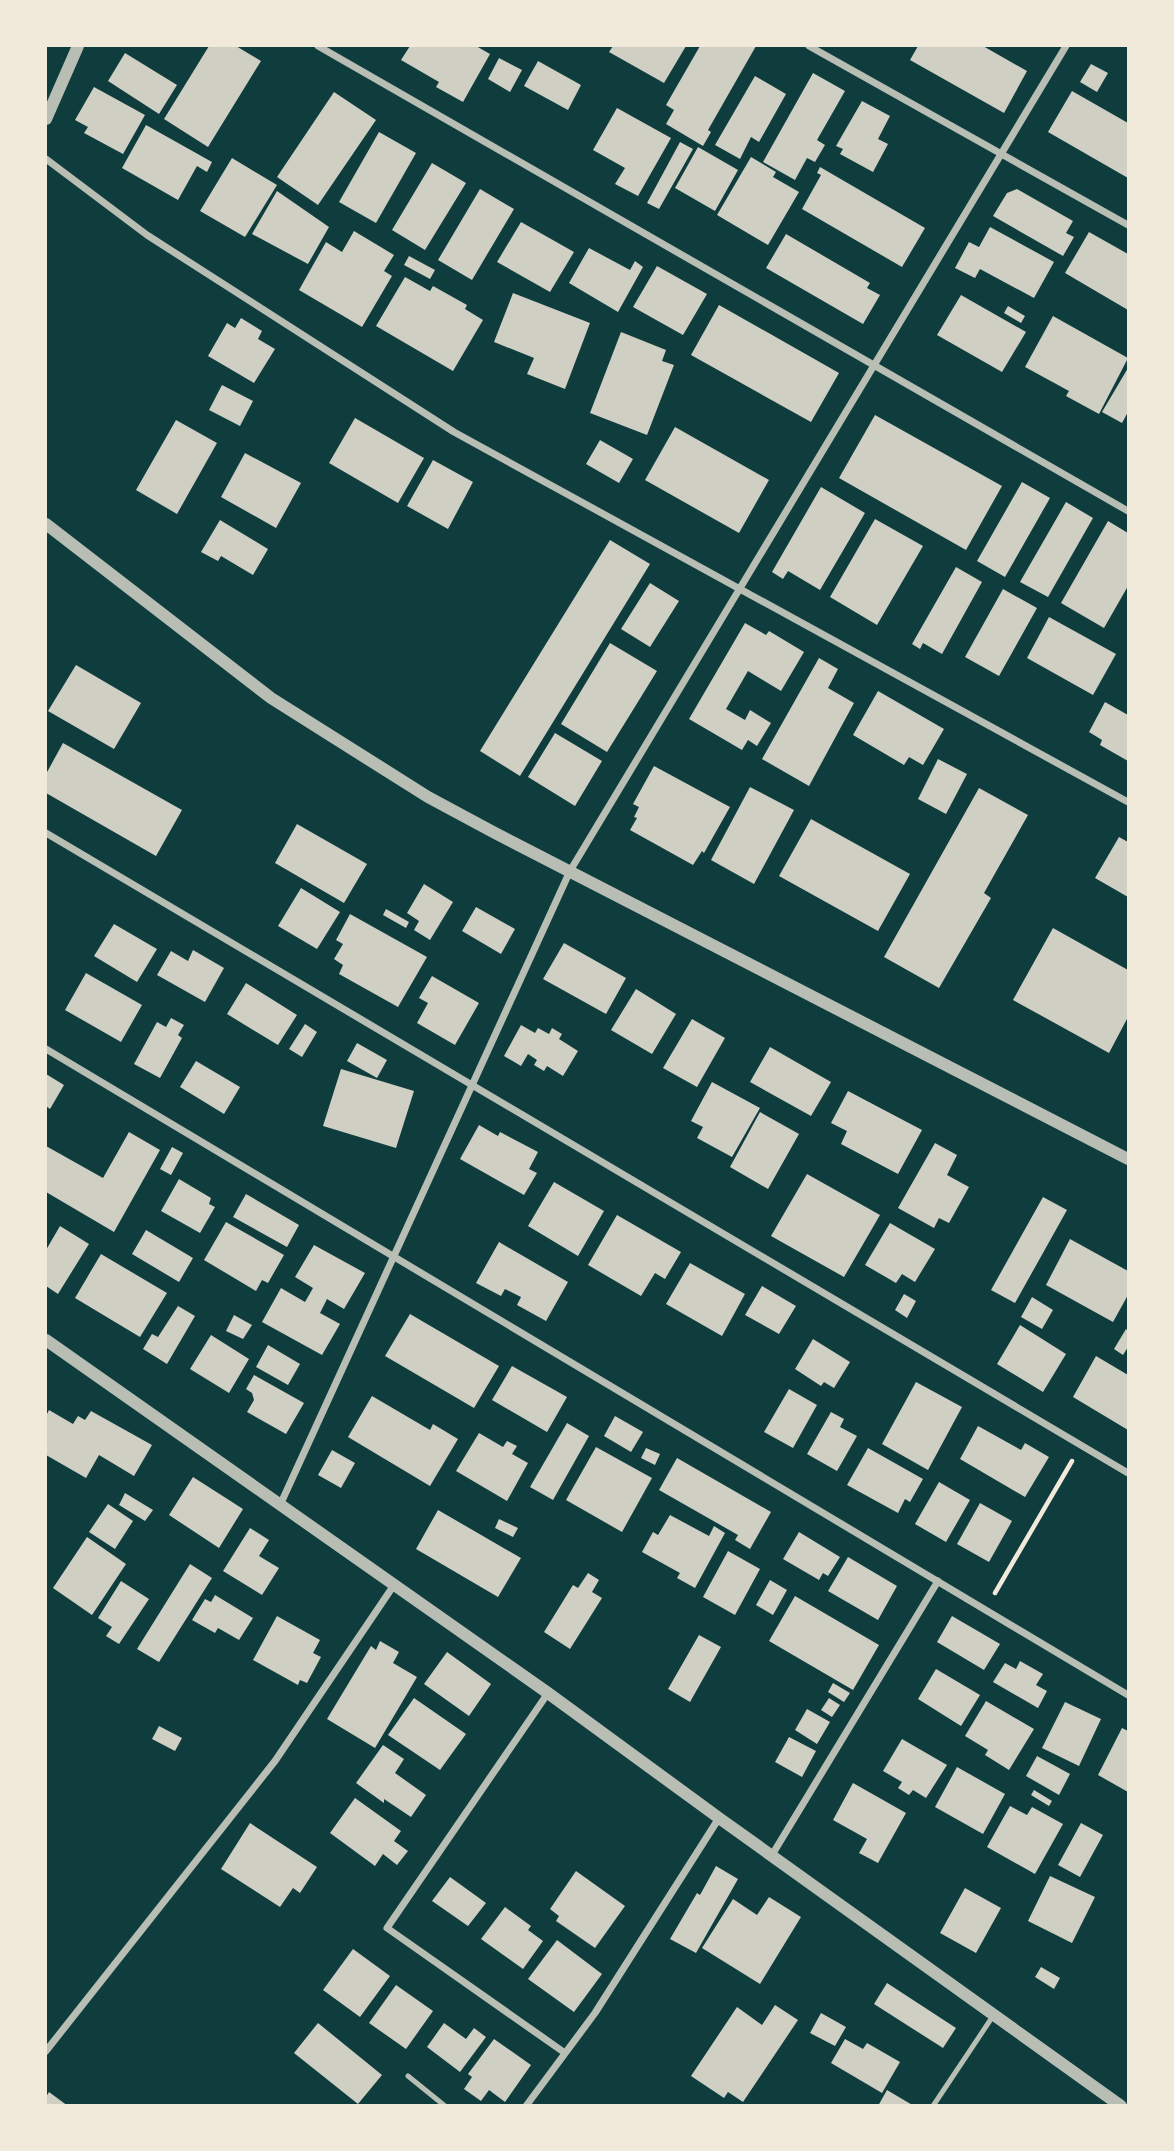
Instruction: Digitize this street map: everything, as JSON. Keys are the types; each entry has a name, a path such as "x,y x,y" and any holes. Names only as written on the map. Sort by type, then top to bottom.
{"street":[{"path":"46,119 78,46"},
{"path":"318,46 1129,511"},
{"path":"809,46 1129,225"},
{"path":"281,1503 570,872 1066,46"},
{"path":"46,159 147,235 454,432 1129,802"},
{"path":"46,524 271,698 428,797 1129,1159"},
{"path":"46,832 1129,1474"},
{"path":"46,1049 1129,1695"},
{"path":"46,1340 548,1693 1121,2105"},
{"path":"772,1856 938,1581"},
{"path":"46,2050 170,1897 275,1761 394,1585"},
{"path":"548,1693 387,1928 565,2053"},
{"path":"526,2105 595,2013 719,1818"}],"lane":[{"path":"933,2105 993,2015"},
{"path":"408,2076 445,2105"}],"path":[{"path":"986,1610 1081,1445"}],"building":[{"path":"209,46 236,46 261,61 208,147 164,119"},
{"path":"410,46 476,46 490,54 463,102 436,87 439,82 401,60"},
{"path":"613,46 686,46 664,83 609,52"},
{"path":"700,46 756,46 708,130 711,132 703,146 666,124 674,110 666,105"},
{"path":"918,46 983,46 1027,71 1004,113 910,60"},
{"path":"125,53 177,85 159,114 108,81"},
{"path":"499,58 522,70 510,92 488,79"},
{"path":"538,61 581,85 568,110 524,86"},
{"path":"1091,64 1108,73 1097,92 1080,82"},
{"path":"813,73 845,91 817,140 825,145 815,162 807,158 795,180 763,162"},
{"path":"755,76 786,94 759,142 751,137 740,159 715,145"},
{"path":"94,87 145,115 123,154 84,133 88,127 75,120"},
{"path":"1072,91 1128,123 1128,178 1048,132"},
{"path":"334,92 376,120 318,205 277,177"},
{"path":"862,101 890,116 878,139 888,144 873,172 840,154 843,149 836,146"},
{"path":"617,108 671,138 638,196 615,184 625,168 593,150"},
{"path":"146,125 212,162 207,172 197,166 178,200 122,168"},
{"path":"379,132 416,153 376,223 339,202"},
{"path":"680,142 693,149 659,209 647,203"},
{"path":"698,147 738,170 715,211 675,188"},
{"path":"751,157 776,172 773,177 799,192 768,245 717,215"},
{"path":"232,158 277,185 245,237 200,211"},
{"path":"432,163 466,183 425,250 392,230"},
{"path":"820,167 925,228 902,267 802,209 821,175 817,173"},
{"path":"480,189 514,209 472,280 438,260"},
{"path":"1017,189 1073,221 1066,233 1074,237 1063,256 993,216 1007,193"},
{"path":"277,191 329,227 308,264 252,234"},
{"path":"521,222 574,252 550,292 497,262"},
{"path":"990,227 1054,262 1034,298 980,269 975,278 955,268 969,242 979,247"},
{"path":"354,231 394,255 384,271 392,276 362,327 299,290 326,242 342,252"},
{"path":"1089,232 1128,254 1128,310 1065,273"},
{"path":"786,234 870,283 867,288 880,295 863,324 766,268"},
{"path":"589,248 630,270 635,261 643,267 618,312 569,283"},
{"path":"409,256 435,270 430,279 404,265"},
{"path":"657,266 707,294 683,335 633,307"},
{"path":"405,277 430,291 433,286 467,305 465,309 483,320 453,371 376,326"},
{"path":"513,293 590,323 565,389 527,374 534,358 494,342"},
{"path":"961,295 1026,332 1002,372 937,335"},
{"path":"719,305 839,373 811,422 691,355"},
{"path":"1008,306 1025,316 1021,323 1004,313"},
{"path":"1053,316 1128,358 1099,414 1066,396 1069,391 1025,367"},
{"path":"241,318 262,331 258,339 275,349 254,383 208,356 227,323 235,328"},
{"path":"621,332 666,350 662,361 674,365 647,435 590,413"},
{"path":"1128,368 1128,412 1122,423 1102,412"},
{"path":"222,385 253,401 240,426 209,410"},
{"path":"875,415 1002,486 966,550 839,478"},
{"path":"355,418 424,458 398,503 329,463"},
{"path":"176,420 217,443 177,514 136,490"},
{"path":"675,427 769,480 739,533 645,480"},
{"path":"600,440 633,459 619,483 586,464"},
{"path":"245,453 301,483 276,528 221,497"},
{"path":"433,460 473,482 448,529 407,506"},
{"path":"1022,482 1050,498 1005,577 977,561"},
{"path":"821,487 865,513 820,590 788,571 783,579 772,572"},
{"path":"1066,502 1093,518 1048,597 1020,582"},
{"path":"875,519 923,546 877,625 830,597"},
{"path":"220,520 268,549 253,575 221,556 218,561 201,552"},
{"path":"1108,521 1128,533 1128,586 1104,628 1061,603"},
{"path":"610,540 650,564 520,776 480,751"},
{"path":"956,567 982,582 942,654 923,643 920,649 912,644"},
{"path":"650,583 679,601 650,647 621,629"},
{"path":"1003,589 1037,608 999,676 965,657"},
{"path":"1049,617 1116,654 1093,695 1027,658"},
{"path":"745,623 766,635 769,631 804,652 781,691 748,671 726,709 745,720 750,710 771,723 757,746 748,740 742,750 689,719"},
{"path":"610,643 657,671 607,752 561,724"},
{"path":"819,658 838,669 828,688 854,703 809,786 762,759"},
{"path":"76,665 141,703 114,749 48,711"},
{"path":"878,691 944,729 923,765 909,757 904,765 853,735"},
{"path":"1105,702 1128,715 1128,761 1100,745 1102,740 1089,732"},
{"path":"555,733 602,761 575,806 528,777"},
{"path":"63,743 182,810 156,856 46,793 46,774"},
{"path":"938,759 967,774 946,814 918,799"},
{"path":"654,766 730,807 704,853 702,851 693,865 630,830 637,818 634,817 639,807 633,804"},
{"path":"750,787 794,810 754,884 711,860"},
{"path":"979,788 1028,815 984,893 991,898 939,988 884,957"},
{"path":"811,819 910,874 878,931 779,876"},
{"path":"297,824 367,864 344,903 275,863"},
{"path":"1119,837 1128,842 1128,897 1095,878"},
{"path":"424,884 453,902 430,940 414,930 419,921 407,913"},
{"path":"301,888 340,912 317,949 278,926"},
{"path":"476,907 515,929 501,954 462,931"},
{"path":"386,909 409,922 406,928 383,915"},
{"path":"350,914 427,957 398,1007 339,974 343,965 334,959 343,944 336,940"},
{"path":"114,924 157,949 137,982 94,956"},
{"path":"1053,928 1128,970 1128,1017 1109,1053 1013,1000"},
{"path":"564,943 626,978 606,1014 543,979"},
{"path":"193,950 224,968 205,1002 157,975 171,951 188,961"},
{"path":"86,973 142,1005 121,1042 65,1010"},
{"path":"432,976 479,1003 455,1045 417,1023 428,1003 419,998"},
{"path":"246,983 297,1015 278,1045 227,1014"},
{"path":"636,989 676,1014 652,1054 611,1030"},
{"path":"171,1018 184,1025 178,1035 182,1038 160,1078 134,1064 157,1022 166,1027"},
{"path":"692,1019 725,1038 697,1087 663,1068"},
{"path":"305,1024 317,1032 302,1057 289,1049"},
{"path":"521,1025 535,1033 538,1028 549,1034 552,1028 562,1034 559,1039 578,1051 563,1076 547,1066 544,1071 534,1065 537,1060 528,1054 521,1066 504,1056"},
{"path":"357,1043 387,1060 377,1078 347,1061"},
{"path":"770,1047 831,1082 811,1116 750,1082"},
{"path":"196,1061 240,1087 224,1114 180,1087"},
{"path":"341,1069 414,1091 396,1148 323,1126"},
{"path":"46,1074 64,1085 50,1109 46,1106"},
{"path":"712,1082 760,1108 732,1157 697,1138 703,1127 691,1121"},
{"path":"848,1091 922,1130 898,1174 841,1144 847,1131 831,1123"},
{"path":"760,1112 799,1134 768,1189 730,1167"},
{"path":"479,1125 498,1136 500,1132 538,1152 529,1169 537,1173 524,1195 460,1159"},
{"path":"129,1132 160,1150 114,1232 46,1192 46,1146 103,1178"},
{"path":"935,1143 957,1155 947,1175 969,1187 949,1223 939,1218 934,1228 898,1208"},
{"path":"172,1147 183,1153 171,1175 160,1169"},
{"path":"807,1174 880,1215 844,1277 771,1236"},
{"path":"179,1179 211,1198 209,1204 215,1207 200,1233 161,1211"},
{"path":"554,1182 604,1211 578,1256 528,1226"},
{"path":"246,1194 299,1225 287,1247 233,1217"},
{"path":"1043,1197 1067,1210 1015,1303 991,1290"},
{"path":"617,1215 681,1252 665,1279 655,1273 641,1296 588,1265"},
{"path":"226,1222 284,1255 268,1283 262,1280 256,1291 204,1260"},
{"path":"890,1223 935,1249 915,1282 902,1274 896,1283 865,1265"},
{"path":"60,1226 89,1244 58,1294 46,1286 46,1250"},
{"path":"146,1230 193,1258 179,1282 132,1254"},
{"path":"1070,1239 1128,1271 1128,1295 1113,1322 1046,1285"},
{"path":"499,1242 568,1282 546,1321 517,1305 521,1297 505,1289 501,1296 476,1283"},
{"path":"314,1245 365,1273 344,1309 327,1299 320,1313 340,1324 322,1355 262,1322 281,1288 305,1302 313,1288 295,1277"},
{"path":"101,1254 167,1293 140,1337 75,1298"},
{"path":"690,1263 745,1294 722,1336 666,1304"},
{"path":"762,1286 796,1306 779,1334 745,1315"},
{"path":"904,1294 916,1301 907,1318 895,1310"},
{"path":"1032,1297 1053,1310 1042,1329 1021,1317"},
{"path":"178,1306 195,1316 167,1364 143,1349 152,1334 158,1337"},
{"path":"410,1314 499,1366 474,1408 385,1356"},
{"path":"234,1315 252,1325 243,1339 226,1331"},
{"path":"1020,1325 1066,1354 1043,1392 997,1364"},
{"path":"1126,1329 1128,1347 1123,1355 1114,1349"},
{"path":"211,1335 249,1359 229,1393 190,1369"},
{"path":"813,1339 850,1362 834,1388 824,1382 821,1386 795,1369"},
{"path":"268,1345 300,1364 288,1385 256,1367"},
{"path":"1096,1356 1128,1375 1128,1430 1073,1397"},
{"path":"512,1366 567,1397 547,1432 492,1400"},
{"path":"254,1375 304,1403 286,1434 247,1412 254,1400 252,1393 246,1389"},
{"path":"916,1382 962,1407 928,1470 882,1444"},
{"path":"789,1389 817,1405 793,1448 764,1432"},
{"path":"372,1396 430,1430 433,1424 458,1439 430,1486 348,1437"},
{"path":"49,1410 73,1424 78,1416 85,1420 91,1411 152,1445 134,1476 99,1455 86,1478 46,1455 46,1416"},
{"path":"831,1412 844,1419 840,1427 857,1436 837,1471 807,1454"},
{"path":"615,1416 643,1432 631,1452 604,1436"},
{"path":"567,1423 589,1436 553,1500 530,1487"},
{"path":"978,1426 1021,1450 1025,1443 1049,1457 1025,1497 960,1459"},
{"path":"479,1433 503,1447 507,1441 517,1446 512,1454 528,1463 507,1501 456,1471"},
{"path":"596,1447 652,1478 622,1532 566,1500"},
{"path":"646,1448 660,1454 655,1465 641,1458"},
{"path":"868,1448 923,1479 910,1502 905,1499 898,1513 847,1485"},
{"path":"332,1450 355,1463 341,1488 318,1475"},
{"path":"677,1458 771,1512 750,1549 735,1540 738,1535 659,1490"},
{"path":"193,1477 243,1509 219,1548 169,1515"},
{"path":"939,1482 970,1500 946,1542 915,1524"},
{"path":"125,1493 153,1510 145,1521 119,1505"},
{"path":"980,1503 1012,1521 989,1562 957,1544"},
{"path":"108,1504 133,1521 115,1549 89,1532"},
{"path":"438,1510 521,1558 498,1597 416,1549"},
{"path":"670,1515 709,1536 714,1526 725,1533 695,1588 677,1578 680,1573 642,1552 653,1532 658,1535"},
{"path":"499,1519 518,1528 513,1537 495,1528"},
{"path":"250,1528 269,1540 259,1556 279,1568 262,1595 223,1571"},
{"path":"799,1532 840,1557 828,1576 823,1573 819,1580 783,1559"},
{"path":"87,1537 126,1564 92,1615 53,1588"},
{"path":"728,1551 760,1569 735,1615 703,1597"},
{"path":"848,1557 897,1586 878,1620 828,1591"},
{"path":"190,1564 212,1578 159,1662 137,1649"},
{"path":"588,1573 599,1580 592,1592 602,1598 570,1649 544,1632 573,1585 578,1588"},
{"path":"770,1580 787,1590 773,1615 756,1605"},
{"path":"121,1581 149,1599 119,1644 106,1636 112,1627 98,1618"},
{"path":"215,1595 253,1618 239,1640 218,1628 215,1633 192,1620 205,1599 211,1602"},
{"path":"795,1596 879,1645 853,1690 769,1641"},
{"path":"277,1616 320,1640 313,1653 321,1657 307,1683 300,1680 298,1685 253,1660"},
{"path":"952,1616 1000,1644 984,1670 937,1642"},
{"path":"699,1635 721,1647 690,1702 668,1689"},
{"path":"380,1641 399,1652 393,1663 417,1677 375,1748 327,1719 371,1646 376,1650"},
{"path":"447,1652 491,1684 469,1716 424,1684"},
{"path":"1020,1661 1043,1674 1036,1685 1047,1691 1038,1708 993,1682 1005,1663 1016,1669"},
{"path":"936,1669 980,1695 961,1726 918,1699"},
{"path":"833,1683 850,1693 844,1702 828,1692"},
{"path":"414,1698 466,1734 440,1770 388,1735"},
{"path":"829,1698 840,1705 832,1717 821,1710"},
{"path":"986,1701 1034,1729 1009,1770 985,1755 988,1750 965,1736"},
{"path":"1065,1702 1101,1719 1079,1766 1042,1748"},
{"path":"807,1709 830,1722 817,1744 795,1730"},
{"path":"159,1726 182,1738 175,1751 152,1739"},
{"path":"1122,1728 1128,1731 1128,1792 1098,1775"},
{"path":"789,1737 816,1751 802,1777 775,1762"},
{"path":"902,1739 947,1765 926,1798 913,1790 909,1795 898,1788 902,1782 883,1771"},
{"path":"383,1745 404,1759 395,1773 426,1795 411,1817 384,1799 384,1803 356,1783"},
{"path":"1037,1756 1070,1774 1059,1795 1026,1776"},
{"path":"957,1767 1005,1794 983,1834 935,1807"},
{"path":"853,1783 906,1813 878,1863 859,1853 867,1839 833,1820"},
{"path":"1034,1790 1052,1801 1049,1806 1031,1795"},
{"path":"355,1798 401,1831 394,1841 408,1851 397,1865 383,1854 375,1866 330,1833"},
{"path":"1010,1806 1027,1815 1032,1807 1063,1824 1035,1874 987,1847"},
{"path":"250,1823 317,1867 300,1893 293,1888 280,1907 221,1869"},
{"path":"1081,1823 1103,1835 1080,1877 1058,1865"},
{"path":"716,1866 738,1879 696,1953 670,1939"},
{"path":"576,1871 625,1906 595,1948 556,1921 559,1916 550,1909"},
{"path":"1050,1876 1095,1897 1072,1943 1028,1921"},
{"path":"450,1877 486,1903 468,1926 432,1901"},
{"path":"965,1888 1001,1908 976,1953 940,1933"},
{"path":"769,1897 801,1917 760,1984 702,1948 733,1899 757,1915"},
{"path":"505,1907 531,1926 528,1930 543,1941 523,1969 481,1939"},
{"path":"557,1940 602,1974 574,2012 528,1979"},
{"path":"353,1949 390,1976 360,2017 323,1990"},
{"path":"1041,1967 1060,1978 1054,1989 1035,1977"},
{"path":"887,1983 956,2028 943,2048 874,2004"},
{"path":"396,1985 433,2011 406,2049 369,2023"},
{"path":"775,2005 798,2020 743,2102 728,2092 724,2098 691,2076 737,2007 762,2025"},
{"path":"821,2013 846,2027 835,2046 810,2033"},
{"path":"318,2023 382,2075 358,2104 294,2053"},
{"path":"444,2023 466,2039 474,2028 486,2037 460,2072 427,2047"},
{"path":"494,2039 531,2065 505,2102 489,2090 481,2101 464,2089 472,2077 468,2074"},
{"path":"845,2039 863,2049 867,2043 900,2062 882,2093 831,2063"},
{"path":"887,2090 914,2106 878,2106"},
{"path":"49,2092 68,2106 46,2106"}]}
